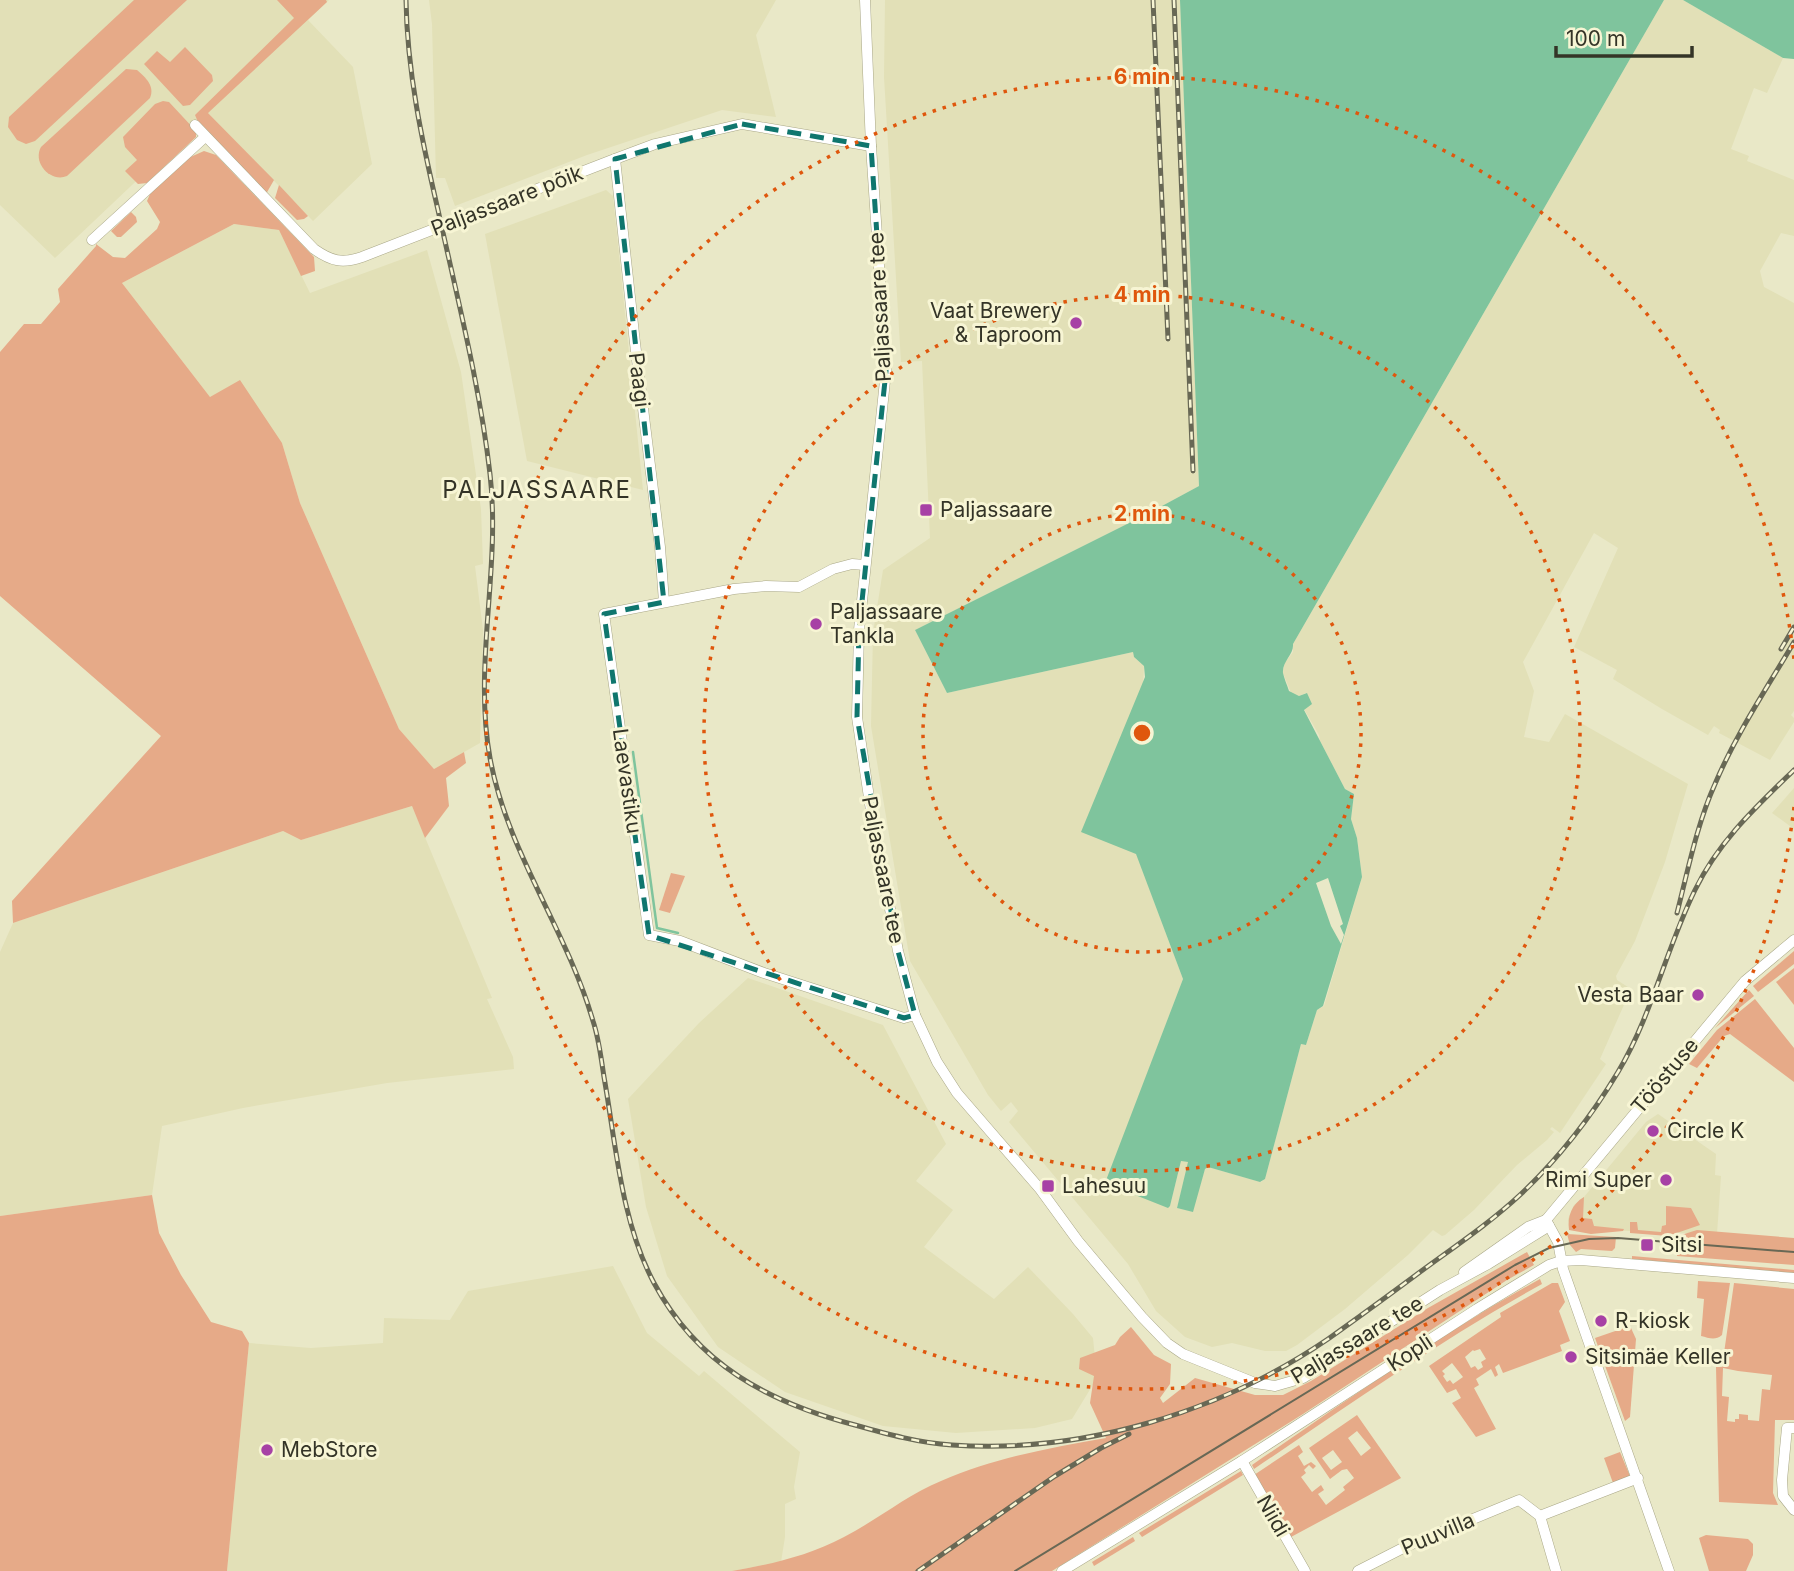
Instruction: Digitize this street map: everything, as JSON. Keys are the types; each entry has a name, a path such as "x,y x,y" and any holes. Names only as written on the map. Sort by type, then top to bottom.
{"street":[{"name":"Paljassaare tee","path":"865,0 886,371 859,630 857,717 870,804 898,951 915,1015 937,1062 957,1093 1040,1189 1078,1241 1167,1343 1183,1354 1255,1383 1275,1386 1303,1378 1440,1290 1488,1265 1547,1223"},
{"name":"Paljassaare põik","path":"195,125 314,249 340,262 362,257 656,144 742,124 872,146"},
{"path":"92,240 205,137"},
{"name":"Paagi","path":"615,159 664,602"},
{"name":"Laevastiku","path":"865,565 852,564 832,569 799,587 734,589 604,614 649,935 680,941 764,973 904,1018 915,1015"},
{"name":"Tööstuse","path":"1547,1223 1728,1000 1745,981 1794,940"},
{"path":"1547,1223 1558,1242 1561,1261 1583,1328 1669,1571"},
{"name":"Kopli","path":"1062,1571 1242,1461 1549,1265 1581,1260 1794,1278"},
{"path":"1794,1429 1787,1428 1782,1480 1783,1496 1794,1510"},
{"name":"Niidi","path":"1242,1461 1305,1571"},
{"path":"1556,1571 1540,1516 1637,1478"},
{"name":"Puuvilla","path":"1359,1571 1405,1547 1519,1500 1540,1516"}],"highlighted area":[{"path":"742,124 871,146 886,371 859,630 857,717 898,951 915,1015 904,1018 649,935 604,614 664,602 615,159"}],"shaded area":[{"path":"0,0 329,0 308,20 353,67 372,164 313,221 208,113 55,258 0,205"},
{"path":"134,0 187,0 35,141 26,144 17,140 8,127 9,117"},
{"path":"277,0 327,2 208,113 274,180 266,194 198,122 195,115 294,18"},
{"path":"429,0 776,0 756,35 776,117 722,110 587,155 455,206 445,178 436,178"},
{"path":"885,0 1180,0 1199,486 915,630 947,693 1133,652 1134,657 1144,666 1136,853 1183,979 1106,1183 1170,1206 1181,1161 1189,1162 1177,1208 1192,1211 1205,1169 1208,1167 1261,1182 1265,1179 1301,1044 1306,1045 1317,1010 1324,1006 1362,877 1357,838 1351,819 1354,794 1345,789 1304,709 1306,693 1299,696 1291,693 1283,673 1284,664 1293,652 1293,644 1664,0 1683,0 1783,58 1767,93 1754,88 1731,149 1749,156 1747,161 1794,180 1794,236 1781,233 1760,271 1764,287 1794,303 1794,711 1791,715 1794,722 1770,760 1719,733 1720,730 1714,726 1708,735 1662,709 1613,679 1617,670 1574,647 1618,548 1594,533 1523,662 1534,691 1524,737 1549,742 1565,714 1688,784 1665,862 1635,941 1616,976 1617,980 1631,989 1600,1059 1606,1064 1560,1133 1552,1127 1550,1129 1554,1132 1547,1140 1517,1165 1474,1210 1445,1235 1433,1230 1345,1309 1286,1351 1265,1351 1232,1343 1212,1347 1185,1337 1156,1311 1128,1264 1009,1122 1018,1111 1011,1102 1001,1111 988,1095 910,961 871,726 873,633 883,570 930,538 922,361 901,362 884,77"},
{"path":"1180,0 1664,0 1293,644 1284,665 1283,673 1289,691 1299,696 1307,693 1312,704 1304,710 1345,789 1354,794 1351,819 1357,838 1362,877 1323,1006 1317,1010 1306,1045 1301,1044 1265,1179 1260,1182 1208,1167 1205,1169 1193,1212 1177,1208 1188,1162 1181,1161 1168,1208 1105,1183 1183,979 1136,854 1081,832 1145,677 1144,666 1134,657 1133,652 947,693 915,630 1199,486"},
{"path":"1683,0 1794,0 1794,59 1783,58"},
{"path":"185,47 212,75 213,81 190,105 183,106 144,64 157,51 170,62"},
{"path":"126,69 137,70 146,79 151,90 150,98 67,176 55,177 49,174 39,159 41,147"},
{"path":"169,102 196,131 196,137 147,183 138,184 125,171 137,160 125,147 123,137 155,104"},
{"path":"204,151 216,155 314,257 315,271 301,276 279,230 234,224 122,283 210,397 240,380 282,443 300,503 399,729 434,769 464,752 466,763 446,778 449,806 425,838 412,806 301,840 283,831 13,923 12,901 161,736 0,596 0,352 24,324 41,324 60,302 58,289 96,244 113,257 125,258 157,229 160,222 147,201 150,194 186,159"},
{"path":"279,185 308,216 297,220 275,198"},
{"path":"606,190 613,196 643,490 527,461 485,234"},
{"path":"131,212 137,222 121,237 117,237 111,231"},
{"path":"234,224 279,230 310,293 427,250 461,372 481,509 483,564 475,566 483,630 480,743 434,769 399,729 300,503 282,443 210,397 122,283"},
{"path":"1794,788 1794,829 1772,813"},
{"path":"412,806 492,998 487,999 513,1057 514,1069 387,1083 243,1108 162,1126 152,1195 0,1216 0,952 13,923 283,831 301,840"},
{"path":"671,873 685,876 670,913 659,910"},
{"path":"1794,951 1794,964 1758,992 1753,986"},
{"path":"1794,968 1794,1005 1776,982"},
{"path":"748,978 883,1025 946,1144 916,1181 953,1210 924,1247 994,1299 1028,1267 1073,1314 1093,1338 1097,1378 1072,1419 1035,1428 956,1433 883,1426 785,1392 718,1347 667,1276 646,1207 628,1099 699,1023"},
{"path":"1749,990 1754,996 1715,1028"},
{"path":"1755,999 1794,1048 1794,1082 1730,1034 1724,1036 1697,1068 1689,1064 1717,1030"},
{"path":"1658,1114 1716,1154 1715,1175 1721,1176 1717,1234 1570,1229 1568,1219 1574,1205 1584,1197 1646,1122"},
{"path":"152,1195 159,1233 181,1275 211,1322 242,1331 249,1343 227,1571 0,1571 0,1216"},
{"path":"1584,1197 1583,1218 1592,1219 1594,1226 1624,1229 1623,1231 1591,1234 1569,1230 1571,1211"},
{"path":"1666,1206 1691,1208 1700,1225 1668,1236 1630,1233 1630,1222 1637,1222 1638,1230 1661,1232 1662,1226 1666,1225"},
{"path":"1697,1230 1794,1238 1794,1265 1677,1256 1678,1236"},
{"path":"1567,1234 1616,1237 1615,1248 1612,1251 1581,1249 1576,1252 1570,1245"},
{"path":"1527,1252 1534,1265 1052,1571 732,1571 790,1558 830,1544 916,1493 961,1473 1022,1455 1106,1438 1090,1403 1094,1376 1079,1369 1080,1358 1115,1345 1131,1327 1154,1355 1171,1364 1170,1384 1160,1398 1163,1403 1195,1378 1255,1395 1283,1395"},
{"path":"1632,1256 1794,1270 1794,1273 1632,1259"},
{"path":"613,1266 647,1333 699,1376 704,1371 800,1452 794,1487 796,1499 785,1504 785,1537 781,1562 732,1571 227,1571 249,1343 311,1348 383,1343 384,1318 450,1320 468,1291"},
{"path":"1540,1279 1542,1284 1432,1350 1254,1469 1252,1465 1394,1369 1466,1322"},
{"path":"1698,1281 1730,1283 1722,1335 1717,1338 1701,1336 1704,1299 1697,1298"},
{"path":"1552,1283 1558,1283 1565,1302 1559,1311 1570,1341 1560,1345 1562,1351 1503,1373 1499,1364 1495,1367 1498,1375 1495,1377 1491,1369 1476,1379 1479,1385 1474,1388 1496,1429 1476,1437 1452,1403 1461,1398 1456,1389 1447,1393 1429,1366 1501,1317 1500,1313","holes":["1480,1349 1486,1359 1481,1362 1483,1367 1478,1370 1475,1366 1471,1368 1465,1357 1473,1350","1452,1363 1463,1377 1453,1384 1450,1380 1447,1382 1442,1371"]},
{"path":"1734,1283 1794,1289 1794,1420 1775,1420 1773,1493 1778,1505 1719,1502 1716,1367 1722,1367","holes":["1723,1368 1772,1375 1770,1390 1762,1389 1759,1421 1748,1420 1748,1415 1739,1414 1739,1419 1735,1419 1735,1422 1727,1421 1729,1397 1722,1396"]},
{"path":"1631,1328 1636,1339 1630,1417 1625,1421 1595,1338"},
{"path":"1357,1415 1401,1478 1291,1537 1254,1475 1299,1445 1303,1452 1298,1456 1304,1466 1311,1462 1316,1466 1313,1469 1309,1465 1301,1477 1312,1492 1321,1485 1324,1490 1318,1494 1326,1505 1345,1490 1343,1487 1354,1478 1347,1469 1330,1479 1309,1448","holes":["1357,1431 1371,1448 1361,1456 1348,1438","1333,1450 1342,1462 1331,1470 1322,1458"]},
{"path":"1620,1452 1630,1476 1613,1483 1604,1458"},
{"path":"1241,1471 1243,1475 1142,1537 1139,1533"},
{"path":"1706,1535 1748,1539 1753,1544 1753,1555 1746,1571 1709,1571 1699,1538"},
{"path":"1133,1537 1135,1541 1094,1566 1092,1562"}],"pier":[{"path":"1328,878 1343,924 1340,926 1344,935 1341,944 1331,926 1316,883"}],"waterway":[{"path":"633,752 657,928 678,933"}],"tram line":[{"path":"1015,1571 1515,1265 1549,1248 1589,1239 1618,1238 1794,1252"}],"railway":[{"path":"406,0 416,106 474,375 490,474 492,545 484,687 490,758 498,793 523,859 582,987 593,1021 621,1182 643,1259 672,1312 692,1337 714,1358 765,1392 823,1416 903,1438 952,1445 1001,1446 1100,1435 1149,1423 1243,1388 1286,1365 1328,1339 1484,1225 1521,1194 1574,1136 1597,1105 1630,1050 1685,912 1705,872 1739,826 1794,770"},
{"path":"1153,0 1168,339"},
{"path":"1174,0 1193,471"},
{"path":"1781,649 1794,627"},
{"path":"1677,913 1698,831 1723,765 1794,642"},
{"path":"918,1571 1055,1476 1129,1434"}],"place":[{"name":"Vaat Brewery & Taproom","path":"1076,323"},
{"name":"Paljassaare","path":"926,510"},
{"name":"Paljassaare Tankla","path":"816,624"},
{"name":"Vesta Baar","path":"1698,995"},
{"name":"Circle K","path":"1653,1131"},
{"name":"Rimi Super","path":"1666,1180"},
{"name":"Lahesuu","path":"1048,1186"},
{"name":"Sitsi","path":"1647,1245"},
{"name":"R-kiosk","path":"1601,1321"},
{"name":"Sitsimäe Keller","path":"1571,1357"},
{"name":"MebStore","path":"267,1450"}],"district":[{"name":"PALJASSAARE","path":"537,490"}]}
